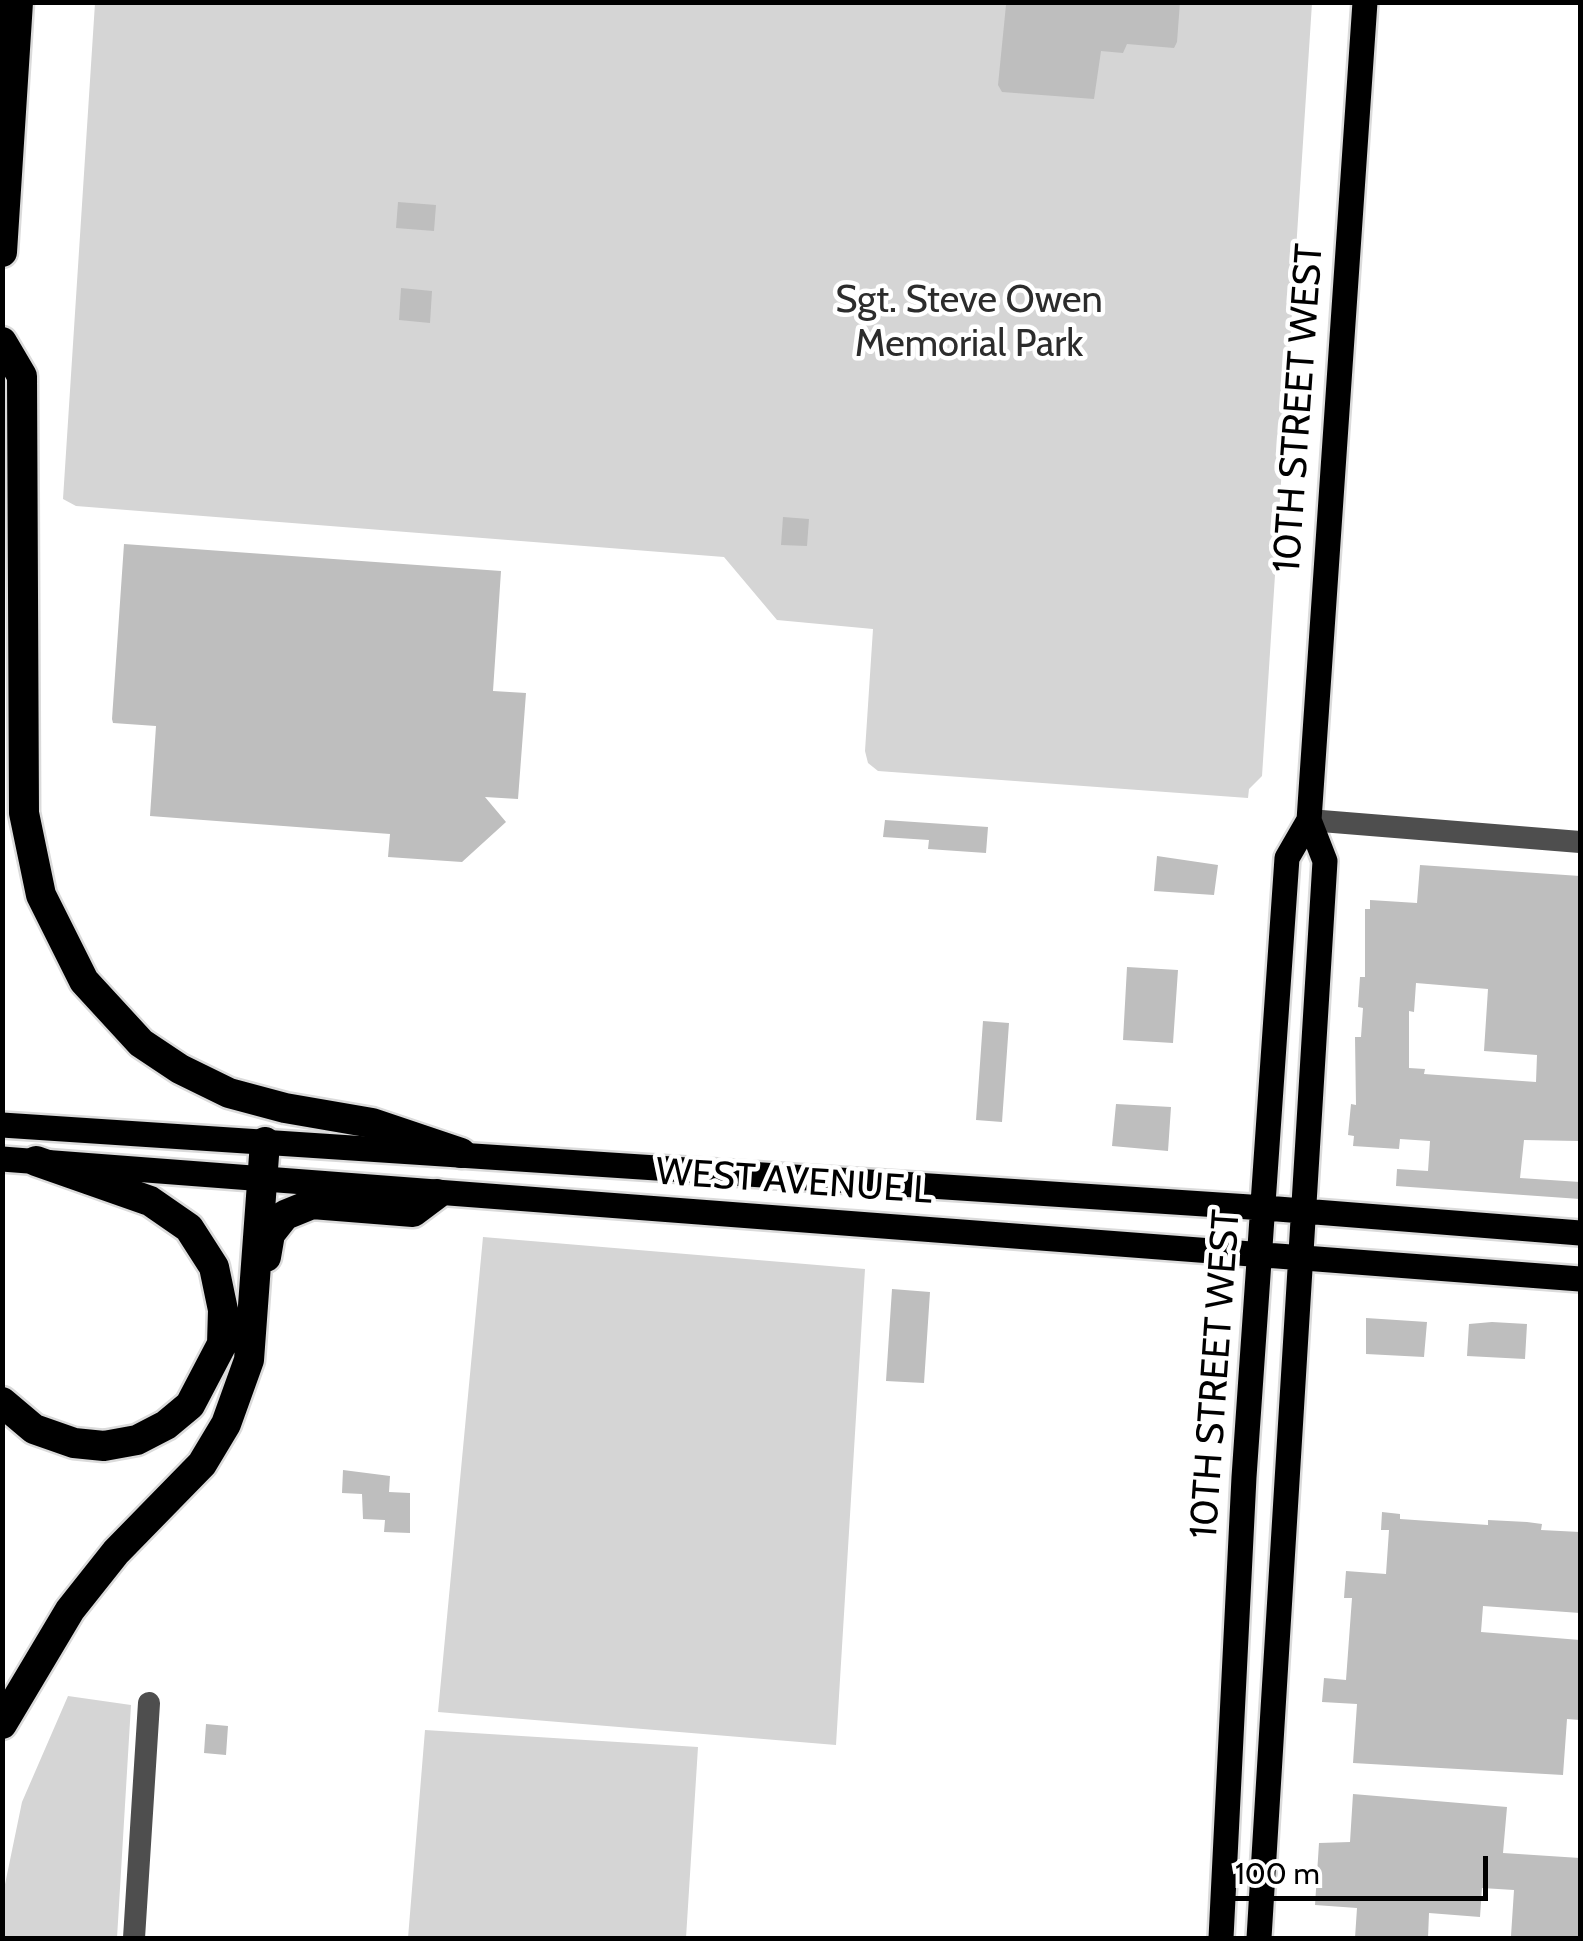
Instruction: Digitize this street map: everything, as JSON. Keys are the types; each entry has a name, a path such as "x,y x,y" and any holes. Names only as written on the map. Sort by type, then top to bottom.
{"highway":[{"path":"2,252 18,2"},
{"path":"2,342 22,376 24,813 41,896 84,982 141,1043 180,1070 230,1093 285,1108 372,1122 461,1153"},
{"path":"2,1724 70,1610 116,1552 202,1464 226,1424 248,1360 265,1142"},
{"path":"2,1402 34,1429 74,1443 104,1446 137,1440 166,1425 190,1405 222,1344 223,1310 214,1267 189,1228 150,1201 36,1161"},
{"path":"254,1288 270,1234 285,1215 312,1204 412,1212 437,1194"}],"main road":[{"name":"10TH STREET WEST","path":"1260,1938 1325,862 1309,820 1365,2"},
{"name":"10TH STREET WEST","path":"1221,1938 1244,1476 1287,858 1309,820"},
{"name":"WEST AVENUE L","path":"2,1125 1265,1208 1580,1233"},
{"name":"WEST AVENUE L","path":"2,1159 1580,1279"}],"street":[{"path":"1309,820 1580,842"},
{"path":"134,1938 150,1703"}],"green space":[{"name":"Sgt. Steve Owen Memorial Park","path":"95,3 1312,3 1262,776 1249,789 1248,798 878,771 868,763 865,751 873,629 777,620 724,557 76,506 63,499"},
{"path":"483,1237 865,1269 836,1745 438,1712"},
{"path":"68,1696 131,1705 117,1938 3,1938 3,1894 22,1802"},
{"path":"425,1730 698,1747 686,1938 408,1938"}],"building":[{"path":"1180,2 1177,42 1174,48 1127,44 1123,53 1101,51 1094,99 1002,92 998,85 1006,5"},
{"path":"398,202 436,205 434,231 396,228"},
{"path":"401,288 432,291 430,323 399,320"},
{"path":"783,517 809,519 807,546 781,545"},
{"path":"124,544 501,571 493,691 526,693 518,799 485,797 506,822 462,862 388,857 390,834 150,816 156,726 113,723 112,719"},
{"path":"885,820 988,827 986,853 928,849 929,840 883,837"},
{"path":"1157,856 1218,865 1214,895 1154,891"},
{"path":"1420,865 1580,876 1578,1141 1524,1140 1520,1178 1580,1182 1580,1199 1396,1186 1397,1169 1428,1171 1430,1141 1400,1139 1399,1149 1353,1146 1354,1136 1348,1135 1351,1104 1356,1105 1355,1037 1361,1037 1363,1008 1358,1007 1360,977 1365,977 1365,909 1370,909 1370,900 1417,903","holes":["1416,983 1488,989 1484,1051 1537,1055 1536,1082 1424,1074 1425,1069 1409,1068 1409,1011 1414,1012"]},
{"path":"1127,967 1178,970 1173,1043 1123,1040"},
{"path":"983,1021 1009,1023 1002,1122 976,1120"},
{"path":"1116,1104 1171,1107 1168,1151 1112,1146"},
{"path":"892,1289 930,1292 924,1383 886,1381"},
{"path":"1366,1318 1427,1322 1424,1357 1366,1354"},
{"path":"1469,1324 1527,1324 1525,1359 1467,1356"},
{"path":"343,1470 390,1476 389,1492 410,1493 410,1533 384,1532 385,1520 363,1519 362,1494 342,1493"},
{"path":"1382,1512 1400,1514 1400,1519 1488,1525 1488,1520 1527,1522 1542,1524 1541,1530 1580,1532 1580,1613 1483,1606 1481,1632 1580,1640 1580,1720 1567,1719 1563,1775 1353,1763 1357,1704 1322,1702 1324,1678 1346,1680 1352,1598 1344,1598 1346,1571 1386,1574 1389,1530 1381,1530"},
{"path":"206,1724 228,1726 226,1755 204,1753"},
{"path":"1353,1794 1507,1807 1503,1853 1580,1858 1580,1938 1511,1936 1514,1890 1482,1888 1480,1917 1429,1913 1428,1938 1355,1938 1357,1908 1315,1905 1319,1843 1350,1842"}]}
